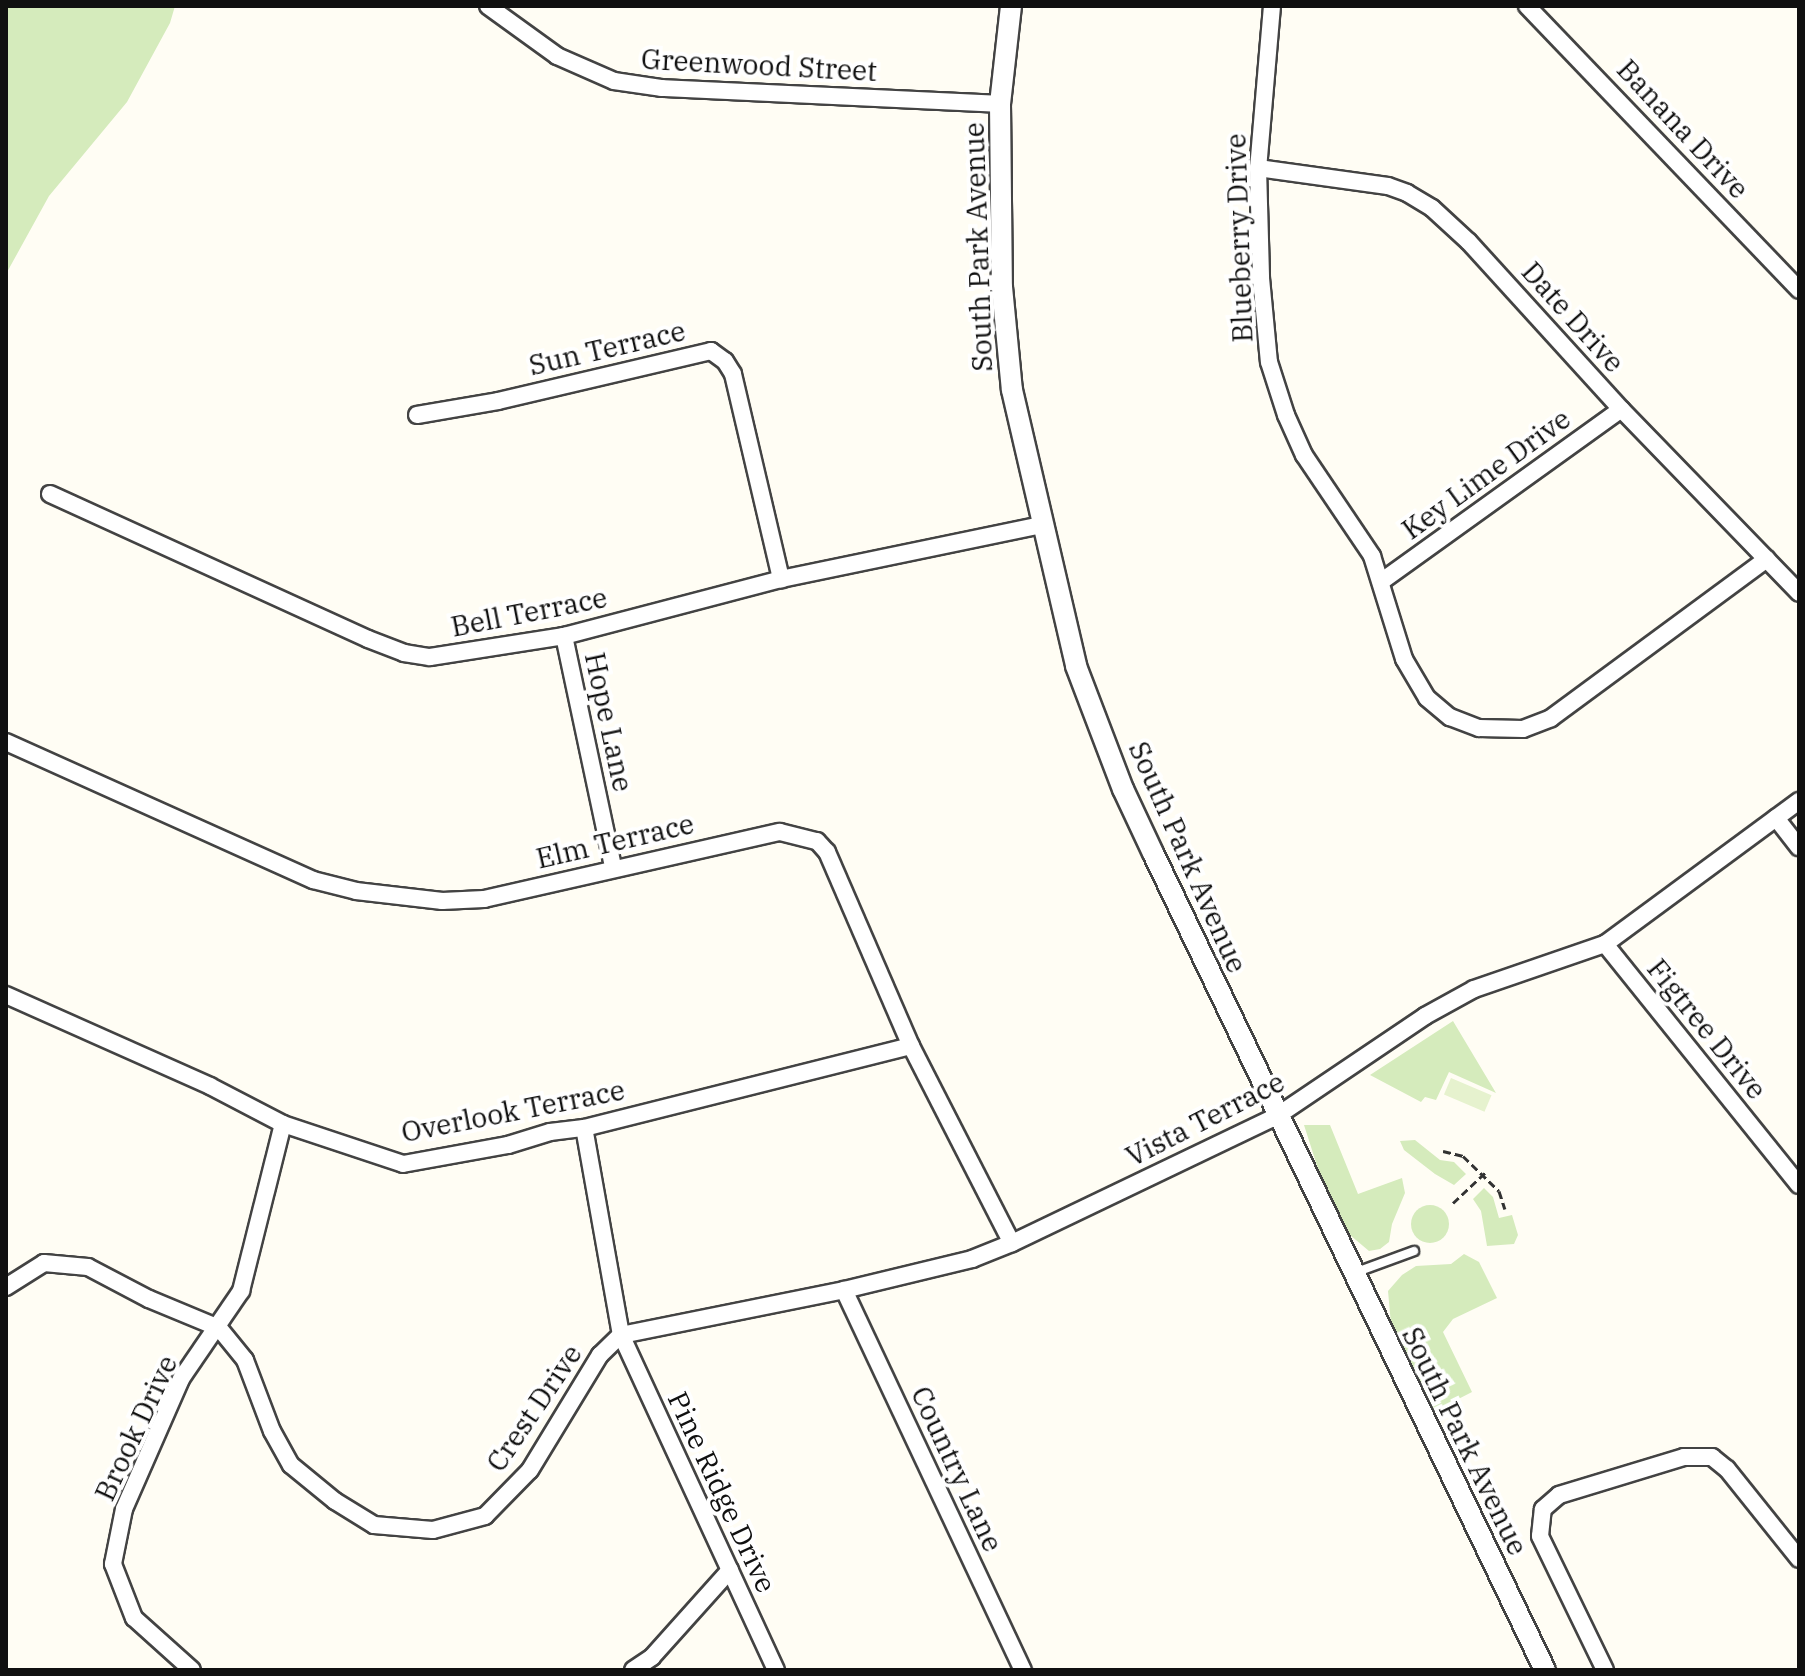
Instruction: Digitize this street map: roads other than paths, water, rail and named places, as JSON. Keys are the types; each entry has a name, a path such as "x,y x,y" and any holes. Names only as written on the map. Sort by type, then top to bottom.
{"street":[{"name":"Greenwood Street","path":"488,6 557,56 585,72 614,81 662,88 1000,104"},
{"name":"South Park Avenue","path":"1011,6 1000,104 1004,316 1012,390 1076,666 1123,789 1545,1670"},
{"name":"Blueberry Drive","path":"1272,6 1258,168 1264,336 1274,381 1304,455 1357,529 1382,581 1404,659 1419,689 1438,709 1465,726 1506,730 1535,725 1566,709 1767,559"},
{"name":"Banana Drive","path":"1531,7 1799,290"},
{"name":"Date Drive","path":"1258,168 1388,186 1419,199 1469,242 1621,409 1799,593"},
{"name":"Sun Terrace","path":"417,415 498,401 711,351 725,361 733,374 781,579"},
{"name":"Key Lime Drive","path":"1382,581 1621,409"},
{"name":"Bell Terrace","path":"50,494 404,653 430,657 467,654 564,636 781,579 1041,525"},
{"name":"Hope Lane","path":"564,636 613,867"},
{"name":"Elm Terrace","path":"6,742 313,880 356,891 442,901 484,899 613,867 780,832 817,841 827,852 911,1046 1012,1243"},
{"name":"Vista Terrace","path":"621,1335 844,1290 972,1259 1012,1243 1277,1116 1425,1016 1474,989 1605,944 1799,801"},
{"path":"1776,818 1799,847"},
{"name":"Figtree Drive","path":"1605,944 1799,1185"},
{"name":"Overlook Terrace","path":"6,995 210,1086 283,1124 403,1164 508,1145 550,1132 584,1128 911,1046"},
{"path":"6,1287 44,1263 88,1267 149,1299 219,1328 241,1291 283,1124"},
{"name":"Crest Drive","path":"219,1328 245,1360 272,1431 291,1465 335,1501 374,1525 433,1530 485,1516 530,1470 600,1355 621,1335 584,1128"},
{"name":"Country Lane","path":"844,1290 1023,1670"},
{"name":"Brook Drive","path":"192,1670 134,1618 113,1564 124,1509 181,1379 219,1328"},
{"name":"Pine Ridge Drive","path":"621,1335 776,1670"},
{"path":"1605,1670 1540,1536 1543,1509 1559,1495 1684,1457 1712,1457 1727,1469 1799,1559"},
{"path":"633,1670 652,1657 730,1570"}],"lane":[{"path":"1353,1274 1414,1251"}]}
